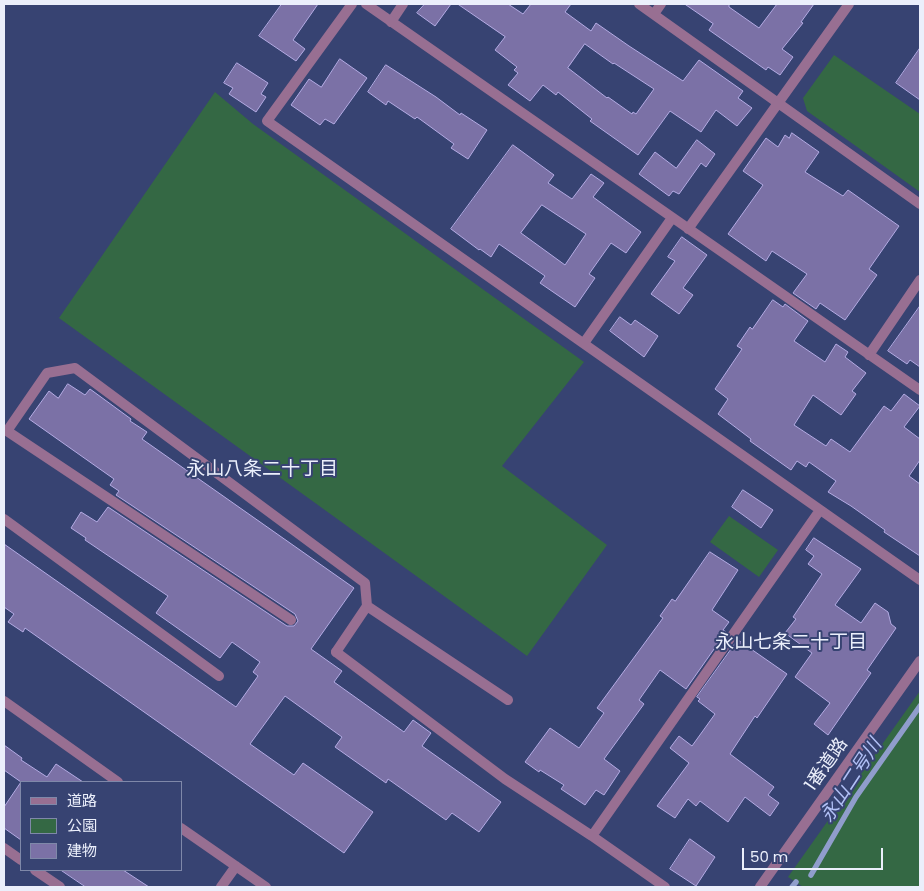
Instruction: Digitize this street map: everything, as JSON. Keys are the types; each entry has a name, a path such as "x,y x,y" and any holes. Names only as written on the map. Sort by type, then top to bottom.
{"street":[{"path":"352,4 266,121 920,580"},
{"path":"366,4 920,390"},
{"path":"391,22 403,4"},
{"path":"639,4 920,204"},
{"path":"654,14 661,4"},
{"path":"688,229 849,4"},
{"path":"584,343 672,218"},
{"path":"869,355 920,280"},
{"path":"291,620 6,433 47,373 75,368 365,583 367,606 336,652 505,778 665,887"},
{"path":"592,836 820,510"},
{"path":"4,519 219,676"},
{"path":"367,606 508,700"},
{"name":"1番道路","path":"760,887 920,661"},
{"path":"4,701 117,781"},
{"path":"182,829 266,887"},
{"path":"4,848 20,859"},
{"path":"221,887 236,866"},
{"path":"36,871 60,887"}],"green space":[{"path":"834,55 920,114 920,192 807,111 803,98"},
{"path":"215,92 253,124 584,362 502,466 607,545 527,656 59,318"},
{"path":"729,516 778,550 759,577 710,542"},
{"path":"920,691 920,887 803,887 788,877"}],"building":[{"path":"282,4 318,4 293,40 305,49 296,61 259,36"},
{"path":"425,4 451,4 435,26 417,13"},
{"path":"458,4 508,4 523,14 531,4 571,4 565,12 591,31 596,23 683,81 699,60 743,91 738,98 752,108 737,126 716,110 701,132 670,111 638,155 590,121 592,119 558,92 556,95 543,85 530,101 508,85 518,73 514,70 517,67 495,50 505,37","holes":["585,44 654,89 636,114 633,112 632,114 607,98 568,68"]},
{"path":"685,4 729,4 729,7 759,28 777,4 814,4 801,22 803,23 782,49 793,57 780,75 768,67 766,70 709,30 713,24"},
{"path":"920,48 920,100 896,83"},
{"path":"340,59 367,78 334,124 325,119 320,125 291,105 309,79 321,87"},
{"path":"237,63 268,83 261,94 266,97 256,112 229,94 233,88 224,83"},
{"path":"386,65 460,115 461,113 487,130 468,159 451,148 454,144 417,117 415,119 388,101 386,105 368,92"},
{"path":"792,133 819,152 805,172 843,196 848,190 899,226 869,269 877,275 845,320 820,303 816,309 793,293 807,274 772,251 766,261 728,234 763,185 743,171 766,138 778,147 785,135 789,138"},
{"path":"697,140 715,154 706,167 701,163 679,194 673,191 669,196 639,174 655,152 676,168"},
{"path":"513,145 554,175 548,183 572,199 591,174 604,183 593,197 641,232 626,253 611,243 589,274 595,278 575,307 540,283 545,276 499,244 491,257 451,229","holes":["542,205 586,234 565,265 521,233"]},
{"path":"682,237 707,255 683,288 693,295 679,314 651,294 675,261 668,257"},
{"path":"773,300 783,307 785,304 808,321 794,341 825,362 836,344 848,352 845,357 866,373 852,391 856,394 841,415 813,395 794,425 826,446 831,439 850,452 884,406 891,411 904,394 920,406 904,427 920,439 920,460 909,476 920,484 920,556 884,532 885,530 851,506 828,492 836,481 809,462 806,467 797,461 791,470 750,441 751,439 718,414 728,399 715,389 742,349 737,346"},
{"path":"920,306 920,367 910,360 907,364 888,351"},
{"path":"620,317 631,325 635,320 658,336 644,357 610,331"},
{"path":"68,384 85,395 90,389 147,432 142,439 354,588 311,649 342,671 334,682 404,732 413,720 431,733 422,746 501,802 479,832 452,813 446,820 388,779 386,783 335,747 342,737 285,696 250,744 294,775 303,763 373,812 344,853 25,628 23,632 8,622 14,614 4,607 4,544 236,707 258,676 253,672 260,662 232,642 220,658 156,613 168,596 85,540 86,538 71,528 81,512 97,522 108,507 287,626 294,626 298,621 295,614 116,495 119,491 110,485 114,479 29,419 49,391 58,398"},
{"path":"743,490 773,510 761,528 732,507"},
{"path":"814,538 861,569 835,605 861,623 875,603 888,612 891,624 896,628 867,670 871,673 828,735 814,724 830,703 795,677 812,653 785,633 796,619 793,617 822,574 808,564 814,556 806,550"},
{"path":"710,552 738,570 712,610 729,622 723,630 726,632 686,689 660,670 639,700 644,704 604,759 620,771 604,795 596,790 585,805 561,789 564,785 540,770 539,772 525,762 550,728 579,748 604,713 597,708 663,618 660,616 672,599 675,601"},
{"path":"738,640 787,674 757,718 755,716 730,754 774,787 768,795 779,803 770,816 745,797 728,822 700,801 696,806 688,799 675,818 657,806 689,763 670,748 679,736 692,746 715,714 698,701 700,699 697,697"},
{"path":"4,745 22,758 21,760 47,777 56,764 82,781 20,781 4,770"},
{"path":"20,783 20,839 4,828 4,807"},
{"path":"690,839 715,857 696,886 670,869"},
{"path":"62,871 125,871 149,887 86,887"}],"waterway":[{"name":"永山二号川","path":"811,875 856,797 920,706"},
{"name":"永山二号川","path":"792,887 796,882"}],"district":[{"name":"永山八条二十丁目","path":"262,470"},
{"name":"永山七条二十丁目","path":"791,643"}]}
